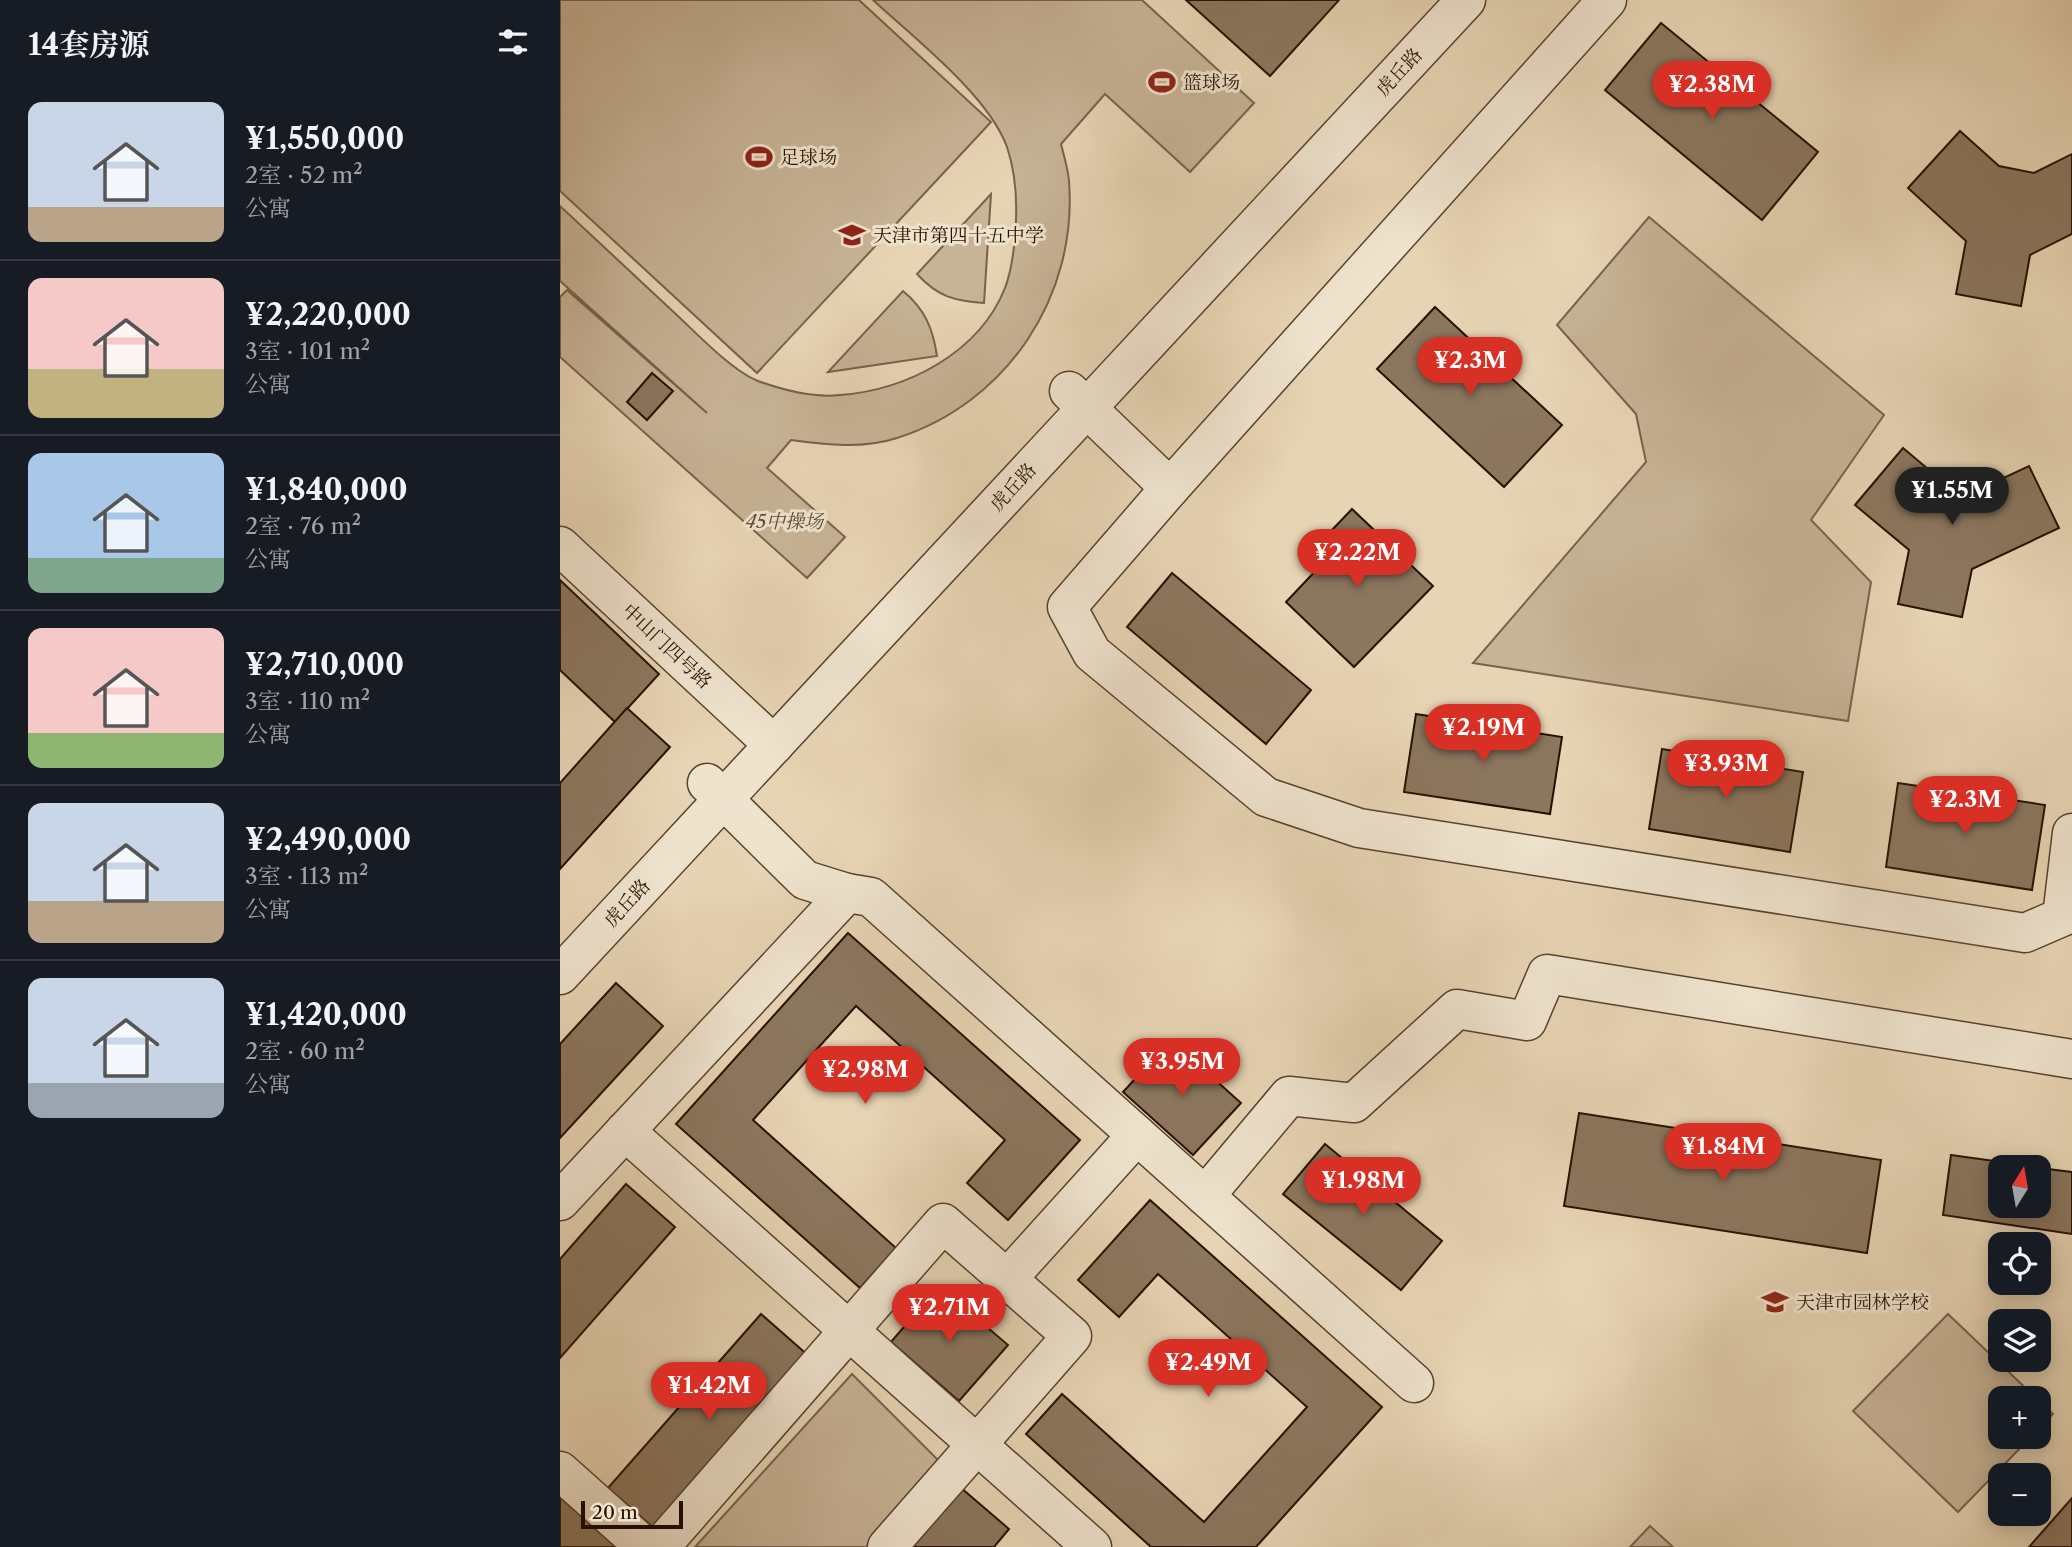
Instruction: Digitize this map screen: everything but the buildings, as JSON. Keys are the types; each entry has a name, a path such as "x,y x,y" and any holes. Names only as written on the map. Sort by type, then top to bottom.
{"street":[{"name":"虎丘路","path":"565,947 715,791 1077,399 1430,0"},
{"name":"虎丘路","path":"1077,399 1466,0"},
{"path":"1607,0 1170,488 1067,607 1092,653 1266,797 1359,828 2025,933 2062,917 2072,833"},
{"path":"1077,399 1170,488"},
{"name":"中山门四号路","path":"560,546 764,737"},
{"path":"715,791 805,880 871,897 1414,1383"},
{"path":"560,1201 847,892"},
{"path":"1205,1196 1289,1096 1354,1103 1457,1009 1527,1021 1547,974 2072,1059"},
{"path":"625,1131 1092,1547"},
{"path":"1007,1279 1137,1135"},
{"path":"660,1547 943,1223 1072,1336 887,1547"},
{"path":"560,1471 645,1547"}],"green space":[{"name":"足球场","path":"560,0 859,0 991,122 757,373 560,191"},
{"name":"45中操场","path":"873,0 1142,0 1254,103 1190,172 1105,94 1061,144 1069,181 1069,224 1061,265 1048,304 1028,340 1002,372 972,399 936,422 897,438 858,445 791,440 767,468 845,537 807,578 560,357 560,297 567,290 707,413 560,281 560,206 717,353 738,370 758,381 799,392 840,395 890,385 938,364 978,331 1005,288 1015,237 1014,174 1007,147 984,107 948,68"},
{"path":"991,194 984,303 964,301 940,293 917,274"},
{"path":"1649,217 1884,415 1811,520 1871,582 1848,721 1473,663 1646,462 1636,414 1557,325"},
{"path":"903,291 927,320 937,356 828,372"},
{"path":"1948,1314 1988,1352 1988,1372 2009,1372 2023,1386 1988,1386 1988,1449 2019,1449 2006,1463 1988,1463 1988,1481 1958,1512 1853,1411"},
{"path":"852,1374 941,1463 868,1547 695,1547"},
{"path":"1650,1526 1673,1547 1630,1547"}],"place":[{"name":"篮球场","path":"1162,82"},
{"name":"足球场","path":"759,157"},
{"name":"天津市第四十五中学","path":"852,235"},
{"name":"天津市园林学校","path":"1775,1302"}]}
